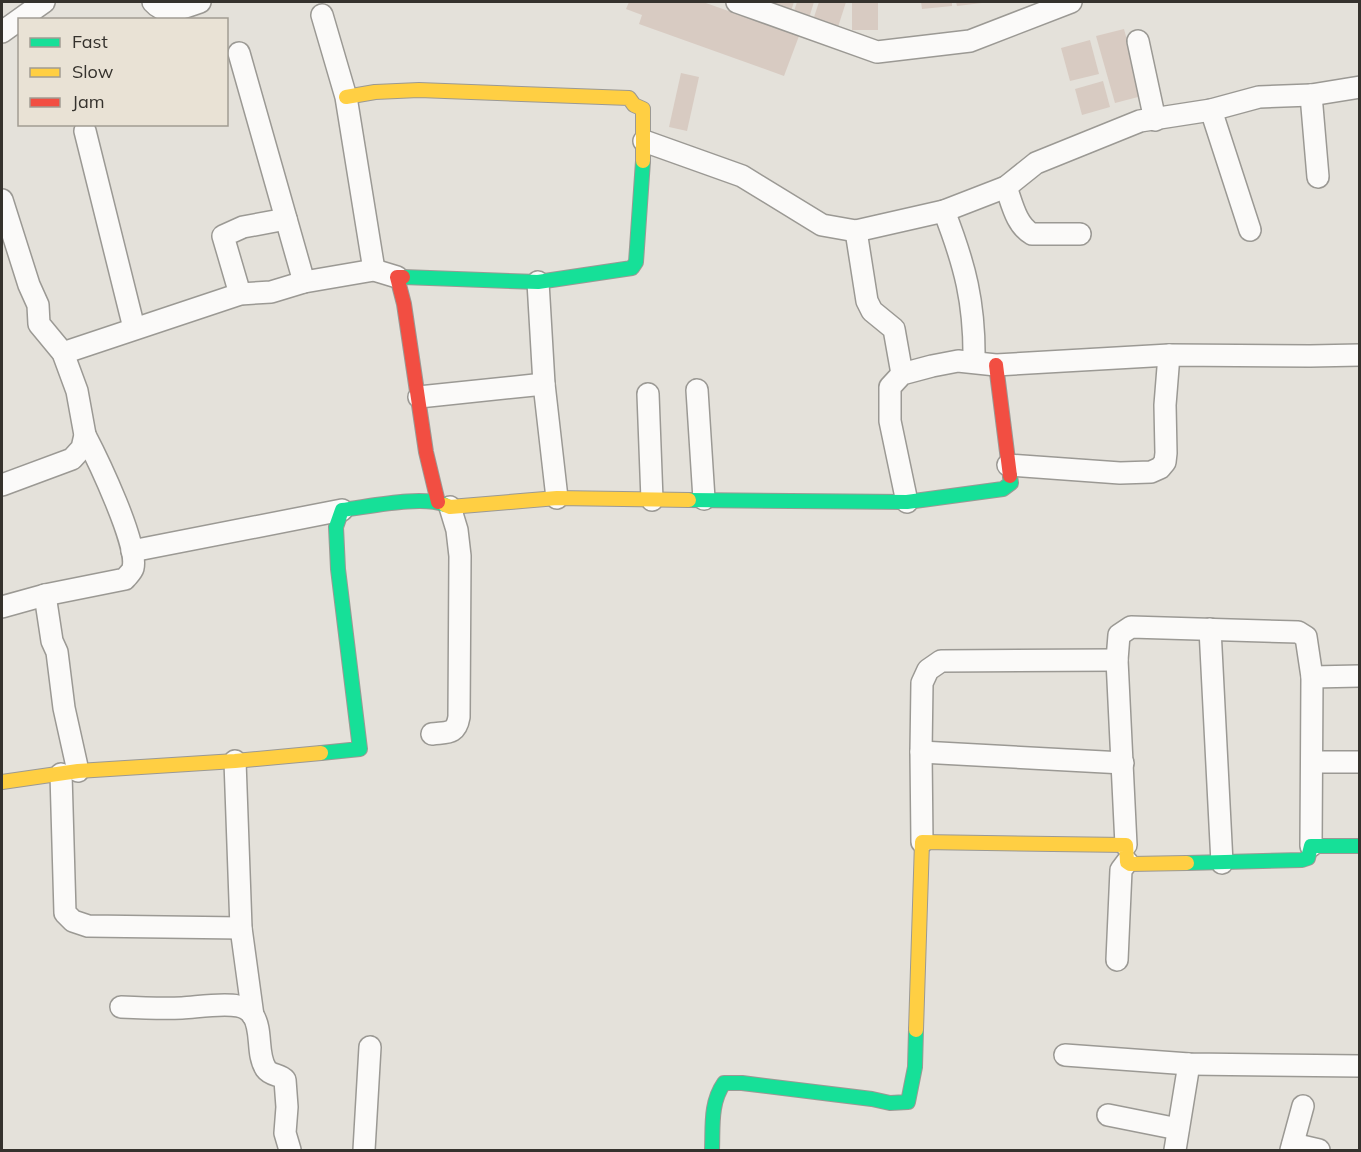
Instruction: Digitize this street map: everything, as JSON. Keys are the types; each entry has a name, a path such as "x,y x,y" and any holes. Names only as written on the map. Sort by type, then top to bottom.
{"street":[{"path":"22,18 44,2"},
{"path":"153,2 158,7 171,11 200,2"},
{"path":"737,2 877,52 970,41 1025,10 1071,2"},
{"path":"322,15 346,97 374,270"},
{"path":"2,32 18,21"},
{"path":"1138,41 1155,120"},
{"path":"239,53 304,282"},
{"path":"644,141 742,176 822,225 856,231 944,211 1006,187 1036,163 1140,121 1211,110 1259,98 1311,95 1359,87"},
{"path":"63,352 240,294 271,292 304,282 374,270 397,278 433,277 538,282 632,268 636,262 644,141 643,109 634,105 629,98 407,89 370,91 346,97"},
{"path":"1311,95 1318,177"},
{"path":"1211,110 1250,230"},
{"path":"85,131 134,328"},
{"path":"1006,187 1018,219 1025,230 1032,234 1080,234"},
{"path":"2,200 29,285 38,305 39,324 63,352 77,391 85,435 99,461 124,525 132,551 133,568 124,579 45,595 2,607"},
{"path":"944,211 959,251 969,288 975,326 974,362"},
{"path":"240,294 223,236 243,227 286,219"},
{"path":"856,231 867,301 872,311 894,329 902,374"},
{"path":"397,278 404,304 426,453 444,505 457,530 460,556 459,717 457,726 452,731 432,734"},
{"path":"538,282 544,384 557,498"},
{"path":"907,502 890,421 890,387 902,374 958,362 996,365 1169,355 1310,357 1359,355"},
{"path":"1008,465 1120,473 1151,472 1160,468 1165,462 1166,453 1165,405 1169,355"},
{"path":"132,551 342,510 410,502 444,505 557,498 907,502 1003,489 1011,483 996,365"},
{"path":"418,397 544,384"},
{"path":"697,390 704,499"},
{"path":"648,394 652,500"},
{"path":"2,485 72,459 82,448 85,435"},
{"path":"2,782 69,772 360,750 338,569 336,527 342,510"},
{"path":"45,595 52,641 57,652 69,772 64,913 73,921 88,926 241,928"},
{"path":"1131,627 1303,634 1308,641 1311,677 1310,857 1222,863 1130,864 1127,853 1117,660 1119,635 1131,627"},
{"path":"1210,629 1222,863"},
{"path":"712,1150 714,1104 716,1094 724,1083 742,1083 890,1103 908,1102 915,1067 922,842 922,683 928,670 940,661 1117,660"},
{"path":"1311,677 1359,676"},
{"path":"921,752 1122,763"},
{"path":"235,761 241,928 253,1016 265,1069 270,1074 282,1076 285,1080 287,1107 285,1133 290,1150"},
{"path":"1312,762 1359,762"},
{"path":"922,842 1127,853"},
{"path":"1311,846 1359,846"},
{"path":"1117,960 1121,870 1127,853"},
{"path":"121,1007 178,1008 236,1005 247,1009 253,1016"},
{"path":"364,1150 370,1047"},
{"path":"1065,1055 1189,1064 1359,1066"},
{"path":"1175,1150 1189,1064"},
{"path":"1303,1106 1292,1147 1319,1150"},
{"path":"1108,1115 1178,1129"}],"building":[{"path":"629,2 703,2 799,36 784,76 639,24 642,15 626,9"},
{"path":"772,2 794,2 791,11 771,5"},
{"path":"797,2 814,2 809,18 793,14"},
{"path":"819,2 846,2 838,27 813,20"},
{"path":"852,2 878,2 878,30 852,30"},
{"path":"921,2 952,2 952,6 922,9"},
{"path":"956,2 982,2 982,3 957,6"},
{"path":"1124,29 1142,96 1115,103 1096,36"},
{"path":"1090,40 1099,74 1070,81 1061,48"},
{"path":"681,73 699,77 687,131 669,127"},
{"path":"1103,81 1110,107 1082,115 1075,89"}],"traffic: fast":[{"path":"403,277 538,282 632,268 636,262 643,161"},
{"path":"689,500 907,502 1003,489 1011,483 1010,476"},
{"path":"321,753 360,749 338,569 336,527 342,510 409,501 435,502 445,505"},
{"path":"1187,863 1302,860 1308,858 1311,846 1360,846"},
{"path":"712,1150 714,1107 724,1083 742,1083 890,1103 908,1102 915,1067 916,1030"}],"traffic: slow":[{"path":"346,97 375,92 419,90 629,98 634,105 643,109 643,161"},
{"path":"445,505 450,507 557,498 689,500"},
{"path":"2,782 78,771 321,753"},
{"path":"916,1030 922,842 1126,845 1127,862 1130,864 1187,863"}],"traffic: jam":[{"path":"403,277 397,277 404,304 426,452 438,502"},
{"path":"996,365 1010,476"}]}
